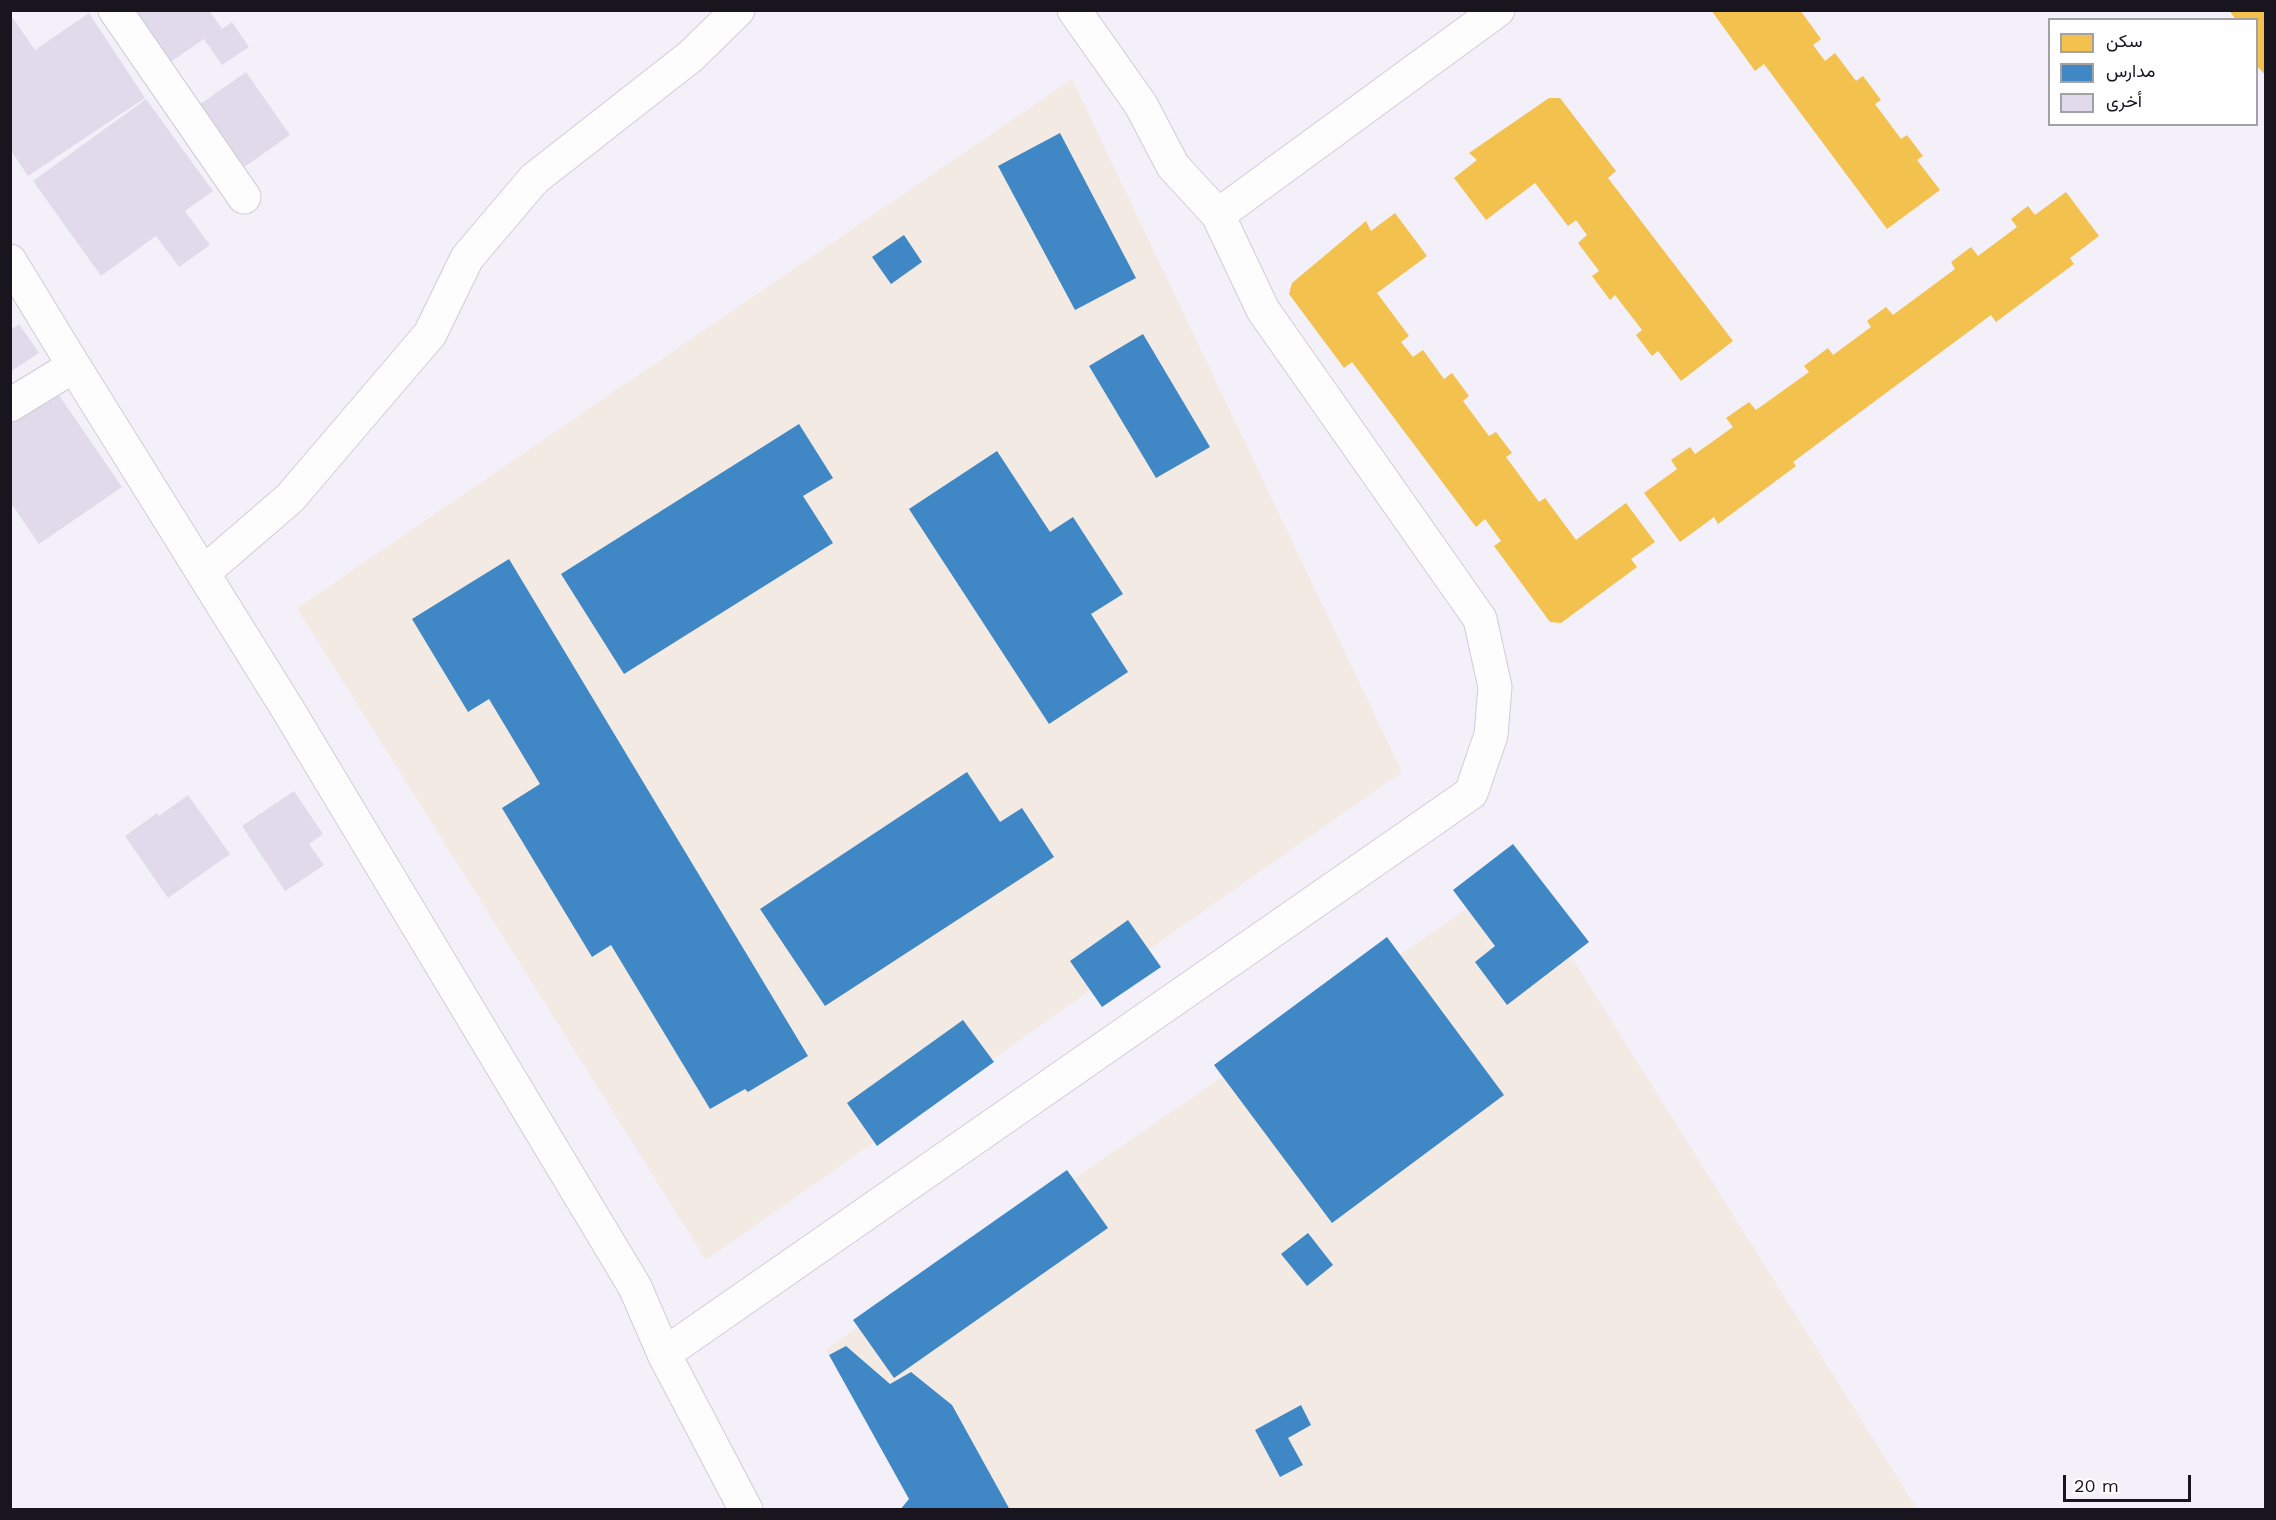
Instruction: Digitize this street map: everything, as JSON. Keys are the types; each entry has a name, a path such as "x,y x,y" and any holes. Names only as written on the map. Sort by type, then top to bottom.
{"street":[{"path":"115,10 244,196"},
{"path":"202,573 290,498 430,334 467,258 534,178 691,56 738,10"},
{"path":"664,1354 1471,794 1491,735 1495,687 1480,619 1263,310 1218,215 1173,166 1141,105 1074,10"},
{"path":"1218,215 1498,10"},
{"path":"10,261 287,708 635,1287 664,1354 746,1509"},
{"path":"10,405 74,366"}],"shaded area":[{"path":"1072,79 1402,772 706,1260 297,608"},
{"path":"1519,873 1917,1509 930,1509 825,1350"}],"building: سكن":[{"path":"1711,10 1800,10 1821,39 1813,45 1825,61 1835,53 1856,81 1863,76 1881,100 1875,104 1901,139 1907,135 1923,156 1917,160 1940,190 1887,229 1764,64 1755,71"},
{"path":"2229,10 2266,10 2266,76 2258,67 2258,18 2235,18"},
{"path":"1549,98 1560,98 1616,171 1608,178 1733,341 1681,381 1658,351 1652,356 1636,335 1642,330 1615,295 1610,300 1592,276 1599,271 1578,243 1587,235 1576,220 1568,226 1535,183 1486,220 1454,178 1477,160 1469,153"},
{"path":"2066,192 2099,236 2070,258 2074,264 1996,322 1991,315 1793,462 1796,466 1718,524 1714,517 1680,542 1644,493 1677,469 1671,460 1690,447 1695,454 1733,427 1726,418 1749,402 1756,410 1809,372 1804,366 1828,348 1833,355 1871,327 1867,321 1886,307 1893,315 1955,269 1951,262 1971,247 1978,256 2017,227 2011,219 2028,206 2035,215"},
{"path":"1395,213 1427,256 1377,293 1409,336 1401,342 1413,357 1423,350 1444,379 1452,373 1469,396 1463,401 1489,436 1496,432 1512,453 1506,457 1539,502 1545,498 1576,540 1626,503 1655,542 1631,559 1637,567 1561,623 1550,622 1494,546 1501,541 1485,519 1476,527 1352,362 1344,368 1289,294 1292,283 1366,221 1371,231"}],"building: مدارس":[{"path":"1060,133 1136,278 1075,310 998,166"},
{"path":"904,235 922,262 891,284 872,257"},
{"path":"1143,334 1210,447 1156,478 1089,366"},
{"path":"799,424 833,478 803,496 833,543 624,674 561,574"},
{"path":"997,451 1050,532 1073,517 1123,594 1091,614 1128,672 1049,724 909,509"},
{"path":"509,559 808,1056 748,1092 745,1089 710,1109 611,945 592,957 502,808 540,784 489,699 468,712 412,619"},
{"path":"967,772 1000,822 1022,808 1054,857 825,1006 760,909"},
{"path":"1513,844 1589,942 1507,1005 1475,962 1495,946 1453,890"},
{"path":"1128,920 1161,967 1102,1007 1070,961"},
{"path":"1387,937 1504,1095 1332,1223 1214,1065"},
{"path":"963,1020 994,1062 877,1146 847,1103"},
{"path":"1067,1170 1108,1228 894,1378 853,1320"},
{"path":"1308,1233 1333,1265 1307,1286 1281,1254"},
{"path":"846,1346 890,1384 911,1372 952,1405 1010,1510 900,1510 909,1499 829,1355"},
{"path":"1301,1405 1311,1425 1288,1438 1303,1465 1280,1477 1255,1430"}],"building: أخرى":[{"path":"134,10 209,10 222,29 232,22 249,47 222,65 204,39 169,63"},
{"path":"89,13 145,98 28,176 10,149 10,14 35,50"},
{"path":"246,72 290,135 240,170 196,107"},
{"path":"146,99 213,191 185,211 210,245 179,267 156,236 101,276 33,181"},
{"path":"19,324 39,353 10,372 10,330"},
{"path":"54,388 122,487 39,544 10,502 10,418"},
{"path":"294,791 323,834 309,844 324,865 285,891 242,826"},
{"path":"188,795 230,854 168,898 125,836 157,813 159,816"}]}
